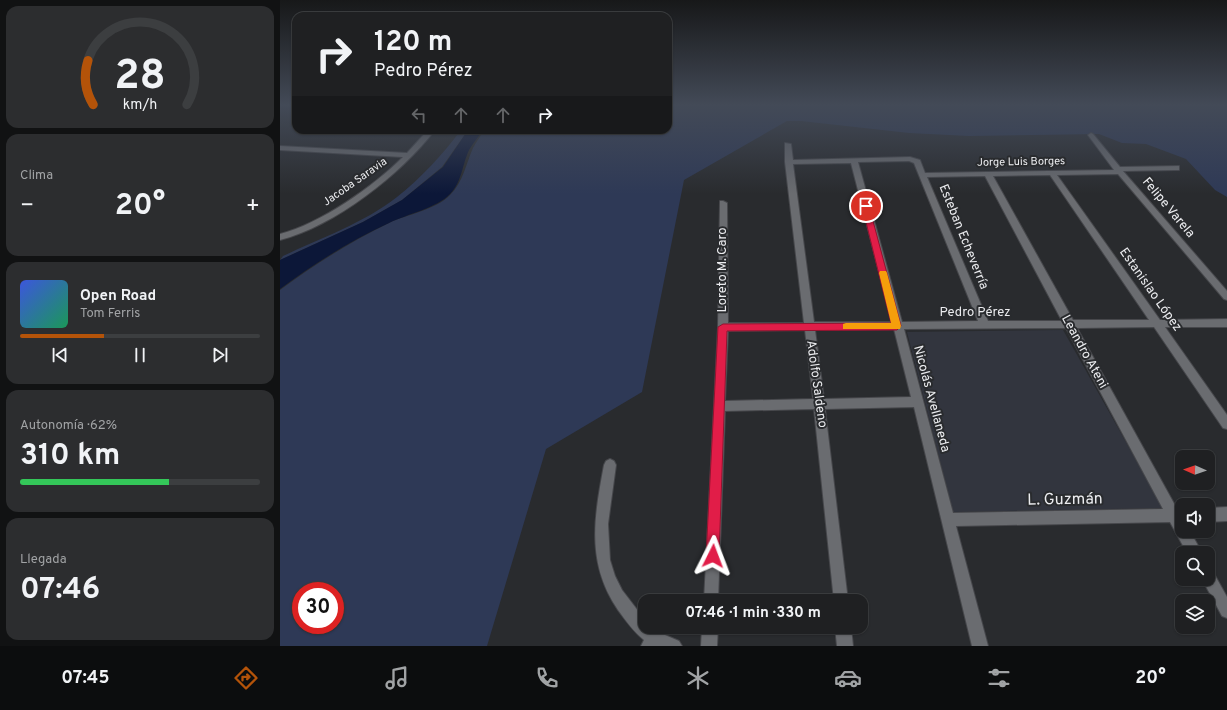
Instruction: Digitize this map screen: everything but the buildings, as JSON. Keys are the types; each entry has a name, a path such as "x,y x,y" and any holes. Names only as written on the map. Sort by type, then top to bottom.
{"street":[{"name":"Jacoba Saravia","path":"280,237 293,234 337,210 392,171 428,134"},
{"name":"Felipe Varela","path":"1091,135 1227,297"},
{"name":"Adolfo Saldeno","path":"787,144 808,326 819,404 839,594"},
{"path":"280,148 408,155"},
{"path":"280,156 289,149"},
{"path":"789,162 854,160"},
{"name":"Esteban Echeverría","path":"854,160 914,160 922,175 985,326"},
{"name":"Nicolás Avellaneda","path":"854,160 949,520 980,646"},
{"name":"Jorge Luis Borges","path":"922,175 1176,168"},
{"name":"Estanislao López","path":"1051,172 1227,424"},
{"name":"Leandro Ateni","path":"987,173 1069,325 1175,510"},
{"name":"Loreto M. Caro","path":"711,594 723,327 724,203"},
{"name":"Pedro Pérez","path":"723,327 1227,323"},
{"path":"720,406 918,402"},
{"path":"610,465 603,505 601,532 602,554 606,574 612,591 653,644 674,646"},
{"path":"1215,515 1227,514"},
{"name":"L. Guzmán","path":"949,520 1175,515"},
{"path":"1213,586 1227,611"},
{"path":"709,646 710,634"},
{"path":"844,634 845,646"}],"shaded area":[{"path":"458,134 465,134 442,167 402,200 363,222 280,260 283,256 342,230 371,215 406,190 447,148"},
{"path":"465,134 480,134 469,150 457,184 450,194 444,199 430,207 396,220 360,237 306,270 280,289 280,260 363,222 402,200 443,167"},
{"path":"481,134 764,134 684,180 642,392 546,449 487,646 280,646 280,290 306,271 360,238 389,223 429,208 444,200 454,190 464,173 473,148"},
{"path":"932,134 1089,134 969,136"},
{"path":"1099,134 1227,134 1227,197 1215,190 1186,159 1146,144 1122,143"},
{"path":"1063,330 1163,508 953,512 907,332"}],"slow traffic":[{"path":"846,326 897,326 883,273"}],"route":[{"path":"713,556 723,327 897,326 866,206"}]}
